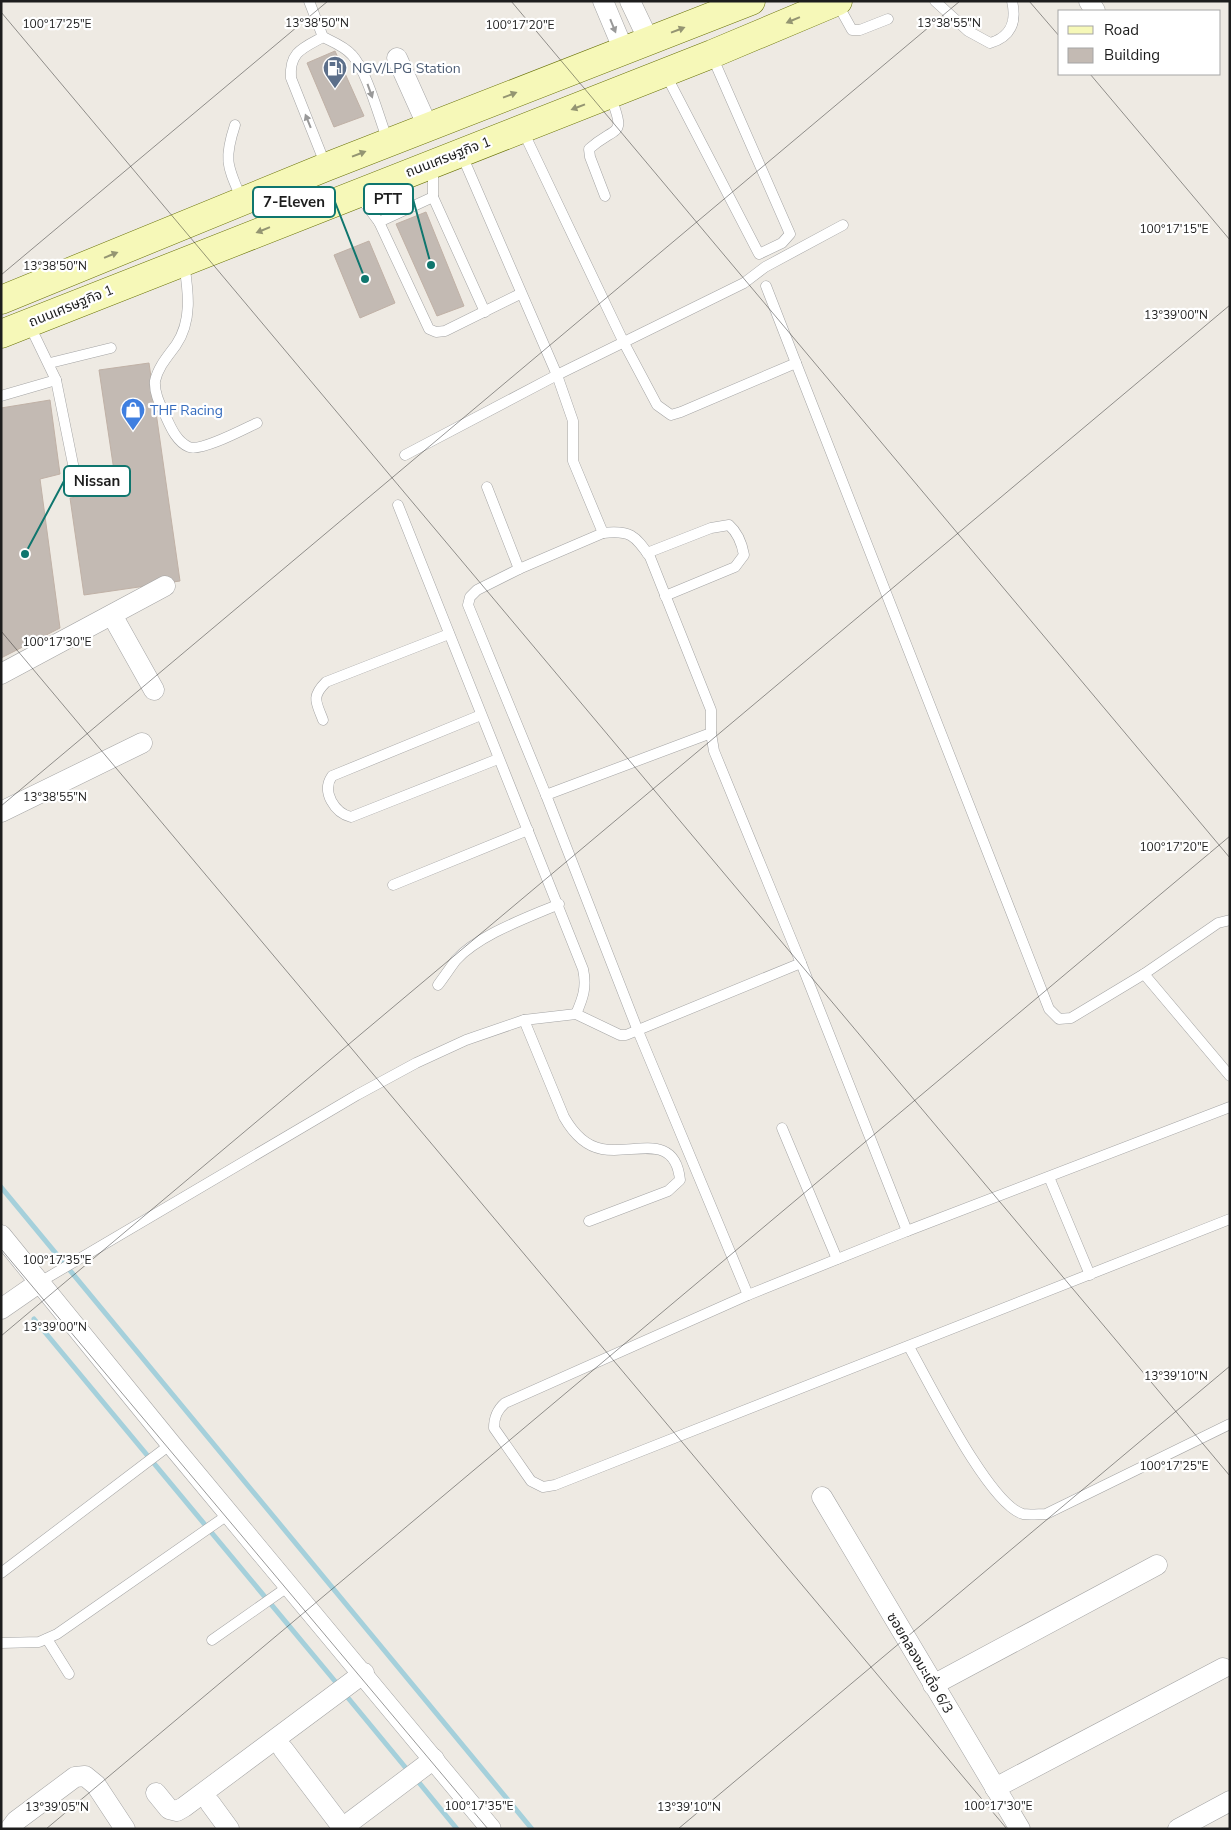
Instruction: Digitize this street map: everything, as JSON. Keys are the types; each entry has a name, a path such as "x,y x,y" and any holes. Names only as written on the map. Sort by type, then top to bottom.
{"main road":[{"path":"1,300 326,166 751,1"},
{"name":"ถนนเศรษฐกิจ 1","path":"1,334 433,162 712,54 837,2"}],"street":[{"path":"603,1 624,51"},
{"path":"630,1 649,41"},
{"path":"397,58 428,127"},
{"path":"1,674 166,586"},
{"path":"112,615 154,690"},
{"path":"1,812 142,743"},
{"path":"1,1235 171,1444 364,1673 491,1829"},
{"path":"1,1308 40,1282"},
{"name":"ซอยคลองมะเดื่อ 6/3","path":"822,1497 1020,1829"},
{"path":"934,1685 1157,1565"},
{"path":"995,1788 1223,1668"},
{"path":"156,1793 169,1809 177,1810 184,1807 364,1673"},
{"path":"283,1749 341,1828 434,1759"},
{"path":"10,1829 16,1821 75,1777 85,1776 96,1785 125,1829"},
{"path":"1178,1829 1230,1801"},
{"path":"210,1803 229,1829"}],"lane":[{"path":"309,1 323,37 342,45 353,55 361,67 388,142"},
{"path":"936,1 968,31 990,43 1002,40 1012,28 1014,12 1012,1"},
{"path":"837,2 852,30 860,30 888,20"},
{"path":"323,37 302,48 292,59 290,66 291,78 326,166"},
{"path":"712,54 790,234 782,243 759,254"},
{"path":"665,72 765,266"},
{"path":"606,196 590,157 589,149 614,133 619,126 620,120 610,94"},
{"path":"235,125 227,150 227,159 242,201"},
{"path":"521,128 624,343 657,405 671,415 796,362"},
{"path":"460,152 520,294 557,375 573,421 573,461 603,533"},
{"path":"433,162 433,197 486,312"},
{"path":"357,193 379,222 429,329 436,332 445,330 486,312 520,294"},
{"path":"379,222 433,197"},
{"path":"405,456 557,375 744,283 765,266 843,224"},
{"path":"183,262 189,294 183,332 158,371 155,383 157,398 172,431 180,441 190,448 201,447 257,423"},
{"path":"766,286 1049,1009 1059,1019 1071,1018 1144,974 1218,924 1230,920"},
{"path":"29,323 56,380 78,489"},
{"path":"50,364 111,348"},
{"path":"1,396 56,380"},
{"path":"487,487 519,569"},
{"path":"398,505 498,759 559,904 586,983 584,995 576,1014"},
{"path":"647,553 711,528 728,525 734,529 743,547 744,555 735,567 665,596"},
{"path":"748,1294 638,1031 546,795 468,605 470,597 477,590 519,569 603,533 627,532 634,537 647,553 711,710 711,733 714,751 801,963 907,1231"},
{"path":"323,720 316,700 318,690 326,682 449,634"},
{"path":"481,715 332,776 328,781 328,791 334,806 342,815 351,818 498,759"},
{"path":"546,795 711,733"},
{"path":"393,885 528,830"},
{"path":"438,985 457,959 476,946 504,928 559,904"},
{"path":"40,1282 379,1082 466,1040 524,1020 576,1014 620,1035 638,1031 801,963"},
{"path":"1144,974 1230,1076"},
{"path":"524,1020 570,1128 585,1142 601,1149 653,1148 663,1150 673,1158 679,1171 680,1180 668,1191 589,1221"},
{"path":"1230,1107 748,1294 506,1402 499,1408 494,1419 494,1428 531,1481 543,1487 554,1486 1230,1219"},
{"path":"782,1128 837,1259"},
{"path":"1049,1177 1090,1275"},
{"path":"909,1347 975,1464 1007,1502 1022,1514 1046,1514 1230,1424"},
{"path":"1,1573 171,1444"},
{"path":"1,1643 39,1642 57,1634 229,1514"},
{"path":"212,1640 289,1586"},
{"path":"47,1639 68,1674"}],"building":[{"name":"NGV/LPG Station","path":"335,51 364,116 334,127 307,63"},
{"path":"426,212 464,306 437,316 396,224"},
{"path":"369,241 395,303 360,318 334,255"},
{"name":"THF Racing","path":"149,363 180,581 84,595 70,498 117,491 99,370"},
{"path":"50,400 60,474 40,479 60,628 1,658 1,408"}],"waterway":[{"path":"1,1187 532,1829"},
{"path":"34,1319 339,1686"},
{"path":"344,1693 410,1773"},
{"path":"416,1779 457,1829"}],"place":[{"name":"NGV/LPG Station","path":"335,89"},
{"name":"PTT","path":"431,265"},
{"name":"7-Eleven","path":"365,279"},
{"name":"THF Racing","path":"133,431"},
{"name":"Nissan","path":"25,554"}]}
